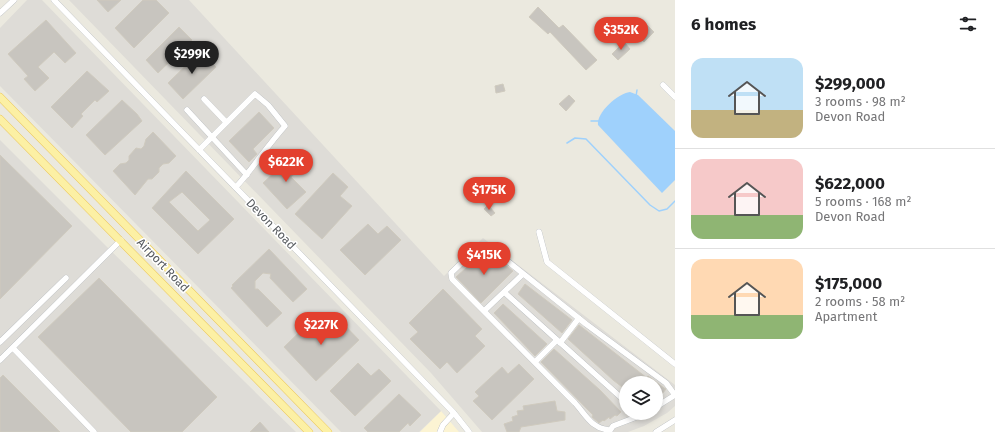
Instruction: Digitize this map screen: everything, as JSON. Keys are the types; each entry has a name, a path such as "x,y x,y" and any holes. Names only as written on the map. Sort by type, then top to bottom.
{"main road":[{"name":"Airport Road","path":"0,97 328,432"},
{"name":"Airport Road","path":"0,119 309,432"}],"street":[{"path":"0,13 14,0"},
{"name":"Devon Road","path":"54,0 454,413 469,432"},
{"path":"664,85 675,97"},
{"path":"199,150 255,94 268,106 285,126 265,149 262,157 236,187"},
{"path":"204,99 226,122"},
{"path":"187,110 247,175"},
{"path":"539,232 547,262 675,364"},
{"path":"0,360 121,240"},
{"path":"628,420 609,431 592,425 575,403 455,283 451,276 454,270 469,255 481,246 486,245 579,318 666,383 675,395 663,403"},
{"path":"484,311 523,274"},
{"path":"0,342 66,278"},
{"path":"504,292 619,396"},
{"path":"535,362 558,342 579,318"},
{"path":"13,348 94,432"},
{"path":"440,432 443,425 454,413"},
{"path":"656,432 675,420"}],"shaded area":[{"path":"27,0 42,0 441,411 419,432 341,432 0,86 0,28"},
{"path":"69,0 189,0 444,276 483,238 675,385 675,406 663,415 663,376 619,376 619,420 655,420 628,432 482,432 431,373"},
{"path":"0,140 106,246 296,432 0,432"},
{"path":"441,411 459,432 420,432"}],"water":[{"path":"630,92 638,95 675,131 675,180 662,193 598,125 600,115 609,104 625,93"}],"building":[{"path":"97,0 121,0 108,12"},
{"path":"143,0 156,0 169,13 134,48 115,28"},
{"path":"538,7 559,28 563,25 597,60 586,70 550,32 548,34 529,17"},
{"path":"46,20 76,53 65,63 54,52 38,67 49,78 35,91 24,79 28,76 8,54"},
{"path":"642,20 654,32 644,42 632,29"},
{"path":"179,27 192,40 158,73 146,60"},
{"path":"624,42 630,49 618,60 612,54"},
{"path":"201,51 216,67 183,99 168,83"},
{"path":"87,71 109,91 97,102 95,100 81,114 83,116 72,128 51,107"},
{"path":"503,84 505,91 496,93 495,86"},
{"path":"569,95 575,101 566,111 559,104"},
{"path":"122,100 137,114 142,121 105,155 86,135"},
{"path":"259,112 274,128 253,149 257,154 249,162 229,141"},
{"path":"153,132 176,156 169,163 163,164 159,168 159,172 152,179 148,179 135,195 113,171 120,164 126,163 129,160 129,156 136,148 141,149 144,146 146,139"},
{"path":"0,155 72,226 0,299"},
{"path":"292,156 302,167 291,177 306,192 287,209 263,183"},
{"path":"186,171 234,219 198,254 152,208","holes":["182,192 210,220 198,231 169,202"]},
{"path":"333,173 348,187 340,196 352,206 322,239 295,214"},
{"path":"488,205 495,213 491,216 484,209"},
{"path":"368,224 378,234 387,226 401,240 365,275 340,250"},
{"path":"269,249 307,289 293,302 270,278 271,274 263,273 255,281 255,289 258,289 282,313 267,327 231,288 233,286 232,285"},
{"path":"486,250 513,271 481,303 456,277"},
{"path":"99,278 217,397 182,432 131,432 38,337"},
{"path":"525,284 572,320 562,333 518,294"},
{"path":"443,289 482,329 475,336 485,346 457,373 447,362 440,369 410,339 418,332 409,323"},
{"path":"503,304 547,344 535,356 494,313"},
{"path":"335,315 359,340 316,381 284,347 313,319 321,328"},
{"path":"579,325 644,376 619,376 619,385 568,339"},
{"path":"554,349 600,390 619,410 619,414 610,419 609,417 599,423 541,362"},
{"path":"358,363 371,376 379,369 391,381 355,416 330,391"},
{"path":"519,364 534,379 492,420 473,401 479,396 475,392 502,367 508,374"},
{"path":"3,375 60,432 0,432 0,378"},
{"path":"399,394 421,415 410,426 408,423 399,432 368,432 364,428"},
{"path":"555,401 557,411 565,412 565,420 521,427 519,432 507,432 504,424 513,421 512,417 518,415 517,411 524,410 523,406"},
{"path":"260,422 269,432 250,432"}],"waterway":[{"path":"636,96 637,90"},
{"path":"591,121 599,121"},
{"path":"567,143 575,138 586,139 650,205 659,211 667,209 675,201"}]}
